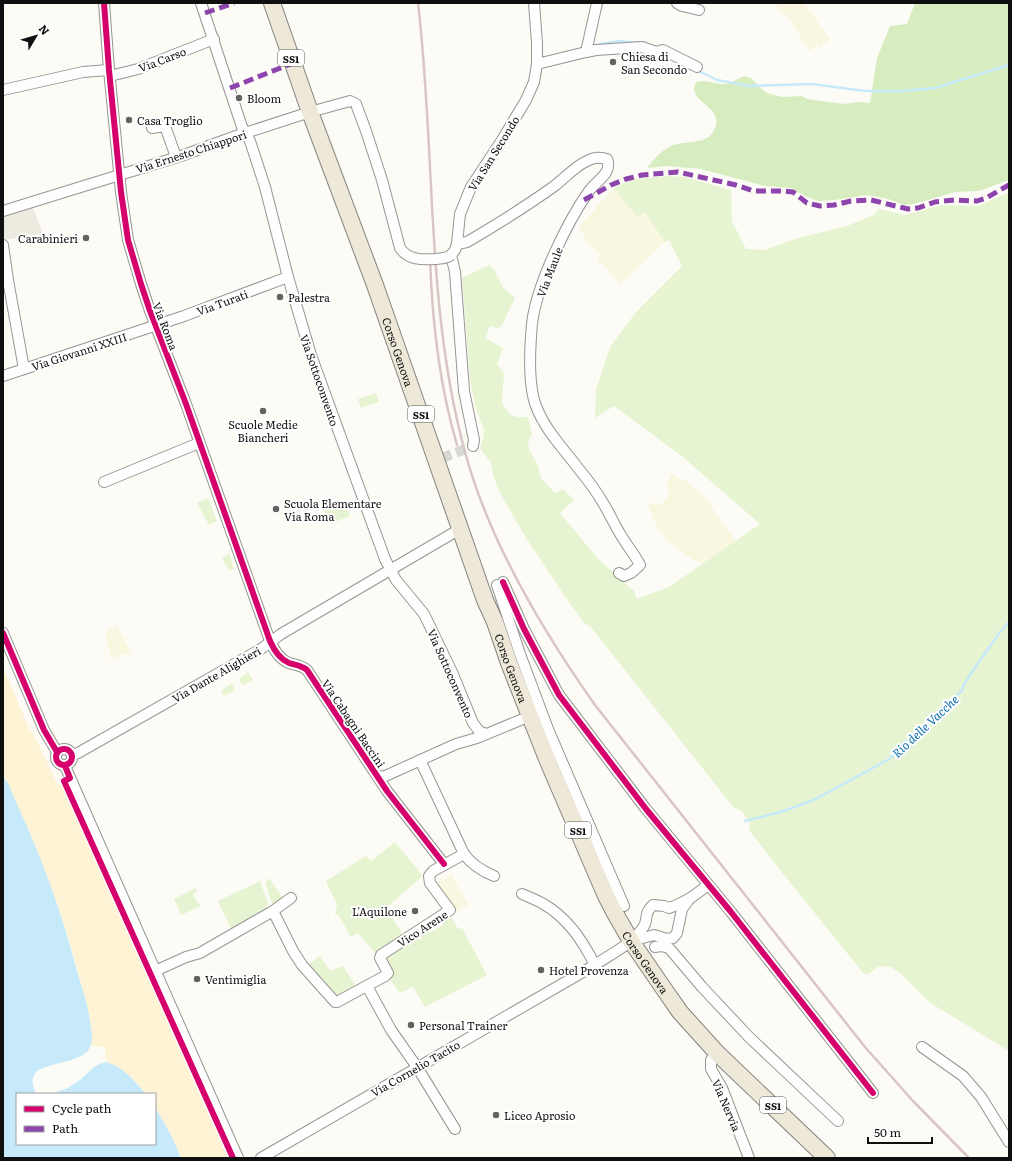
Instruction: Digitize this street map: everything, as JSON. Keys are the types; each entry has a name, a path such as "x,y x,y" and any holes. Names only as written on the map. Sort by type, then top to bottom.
{"main road":[{"name":"SS1","path":"272,3 310,112"},
{"name":"Corso Genova","path":"310,112 439,458 460,529 485,600 495,622 508,663 606,896 631,941 677,1008 717,1053 827,1158"}],"street":[{"name":"Via Roma","path":"104,3 109,73 121,192 128,240 140,284 270,641"},
{"name":"Via Sottoconvento","path":"201,3 265,187 288,277 313,361 385,559 396,580 424,614 452,672 473,723 479,731 486,734"},
{"name":"Via San Secondo","path":"452,255 457,244 460,214 471,187 526,100 534,82 537,64 537,39 534,3"},
{"path":"586,52 597,3"},
{"path":"677,3 682,6 699,10"},
{"name":"Via Carso","path":"3,90 83,72 109,73 138,69 214,39"},
{"path":"537,64 586,52 642,47 659,51 697,67"},
{"name":"Via Ernesto Chiappori","path":"3,211 176,157 310,112 350,101 356,104 380,173 400,248 405,254 417,259 446,258 452,255"},
{"path":"152,128 165,126 176,157"},
{"name":"Via Maule","path":"457,244 467,242 530,203 585,162 600,157 607,160 609,164 608,171 589,191 568,227 541,287 532,323 531,372 536,405 548,429 602,501 622,538 635,555 640,565 631,573 624,576 619,573"},
{"path":"3,244 24,369"},
{"path":"452,255 456,272 464,391 474,440 473,446"},
{"name":"Via Turati","path":"156,326 288,277"},
{"name":"Via Giovanni XXIII","path":"3,376 156,326"},
{"path":"104,482 199,443"},
{"name":"Via Dante Alighieri","path":"72,754 261,649 281,634 389,569 460,529"},
{"path":"624,906 548,729 510,625 500,584 559,695 650,814 708,884 873,1093"},
{"path":"510,625 510,621 514,616 520,620"},
{"path":"3,633 44,730 57,752 56,760 60,765 65,766 238,1158"},
{"name":"Via Cabagni Baccini","path":"270,641 275,651 286,662 300,666 307,670 387,791 444,864"},
{"name":"Via Cabagni Baccini","path":"377,775 382,776 456,744 477,738 530,716"},
{"path":"57,752 65,749 72,754 71,762 65,766"},
{"path":"420,760 464,854 469,861 482,871 494,876"},
{"path":"444,864 464,854"},
{"name":"Vico Arene","path":"367,986 388,973 380,958 381,955 450,910 430,883 430,876 433,871 444,864"},
{"path":"631,941 654,935 667,939 673,938 677,933 682,909 690,899 708,884"},
{"path":"522,894 542,903 571,927 583,942 595,965"},
{"path":"155,971 200,953 273,911 291,898"},
{"path":"631,941 643,928 647,921 647,910 653,905 669,908 690,899"},
{"path":"273,911 293,951 302,965 334,1002 337,1002 367,986 391,1030 417,1067 455,1129"},
{"name":"Via Cornelio Tacito","path":"261,1158 595,965 631,941"},
{"path":"655,948 661,946 670,948 702,987 749,1037 838,1121"},
{"path":"922,1047 963,1076 981,1097 1009,1142"},
{"name":"Via Nervia","path":"717,1053 711,1060 711,1069 722,1088 749,1158"}],"shaded area":[{"path":"775,3 804,3 830,39 819,47 817,44 809,51 787,13 784,16"},
{"path":"614,188 637,217 645,212 665,242 620,284 597,258 601,255 583,238 585,235 578,228"},
{"path":"31,203 43,234 3,240 3,211"},
{"path":"671,474 687,482 703,495 735,541 703,563 693,560 667,540 656,524 647,503 662,504 670,493 666,488"},
{"path":"117,626 131,652 111,659 105,632"},
{"path":"452,875 468,905 455,912 433,885"}],"green space":[{"path":"915,3 1009,3 1009,180 979,191 955,192 914,204 904,205 888,199 867,195 819,201 807,197 791,188 765,186 701,169 667,166 647,168 657,156 669,147 681,143 695,142 707,138 712,134 715,128 716,120 710,109 696,95 694,89 696,82 703,81 726,84 744,76 751,78 764,91 782,97 802,96 807,99 844,104 857,102 870,103 877,58 890,26 907,24"},
{"path":"668,176 685,177 731,190 732,221 746,249 765,250 798,238 847,226 874,215 879,209 905,215 942,205 978,206 1009,192 1009,1051 927,1000 901,974 891,967 879,966 869,974 864,974 749,830 750,824 742,811 734,808 590,626 584,623 526,538 499,491 493,475 491,463 480,448 484,430 476,408 470,380 462,278 489,265 496,272 503,287 515,298 501,327 497,328 490,326 485,338 503,348 497,364 504,373 502,403 509,413 516,417 528,417 532,435 528,441 529,449 538,466 541,478 555,493 563,489 574,500 560,513 599,560 634,591 637,599 669,587 760,524 683,457 614,406 595,418 596,390 610,347 636,312 682,266 669,240 665,242 645,212 637,217 614,188 633,179"},
{"path":"376,393 379,402 361,408 358,399"},
{"path":"208,498 217,521 209,525 197,503"},
{"path":"345,502 350,516 330,524 321,503"},
{"path":"229,553 234,569 230,571 222,559"},
{"path":"248,672 253,680 243,685 239,679"},
{"path":"232,683 235,690 224,696 221,691"},
{"path":"395,842 423,876 386,908 405,937 377,955 358,933 351,937 338,914 335,916 337,905 326,881 366,856 371,861"},
{"path":"269,878 283,898 273,906 265,883"},
{"path":"260,881 268,903 266,909 231,929 218,901"},
{"path":"195,888 197,892 193,894 198,904 200,903 201,906 181,915 174,899"},
{"path":"448,917 452,918 458,929 462,928 487,975 425,1007 413,987 400,993 390,979 392,975 383,958 417,936 419,940 422,938 420,934 427,930 429,933 443,925 441,921"},
{"path":"320,956 330,971 343,966 357,988 338,999 306,966"}],"sand":[{"path":"5,671 30,731 32,731 58,785 61,784 228,1158 181,1158 172,1137 156,1109 156,1093 145,1093 124,1071 113,1064 106,1062 105,1048 91,1046 92,1037 89,1013 70,943 58,906 8,783 3,777 3,672"}],"water":[{"path":"3,777 8,783 28,829 45,869 57,903 88,1009 92,1034 91,1045 88,1051 83,1055 37,1071 33,1077 33,1084 36,1093 16,1093 16,1145 156,1145 156,1109 172,1137 181,1158 3,1158"},
{"path":"106,1062 124,1071 145,1093 53,1093 71,1086 101,1063"}],"waterway":[{"path":"595,45 619,41 640,43"},
{"path":"697,70 717,80 749,86 812,84 865,91 902,91 935,88 1009,65"},
{"name":"Rio delle Vacche","path":"745,821 781,812 816,799 891,758 902,744 922,730 942,708 962,691 963,686 974,669 1000,632 1009,622"}],"tunnel":[{"path":"442,458 473,446"}],"railway":[{"path":"418,3 424,59 433,229 443,341 452,397 465,452 475,485 488,519 503,551 519,584 537,615 595,705 865,1047 913,1101 969,1158"},
{"path":"430,258 435,329 441,376 445,399 457,445"}],"marked path":[{"path":"205,13 234,3"},
{"path":"230,88 293,63"},
{"path":"584,200 611,185 626,179 642,175 678,172 736,185 754,191 793,192 807,203 820,206 834,205 851,201 871,200 908,209 918,208 935,202 955,200 977,201 986,198 1009,185"}],"cycle path":[{"path":"104,3 121,192 128,240 150,311 186,404 270,641 275,651 282,659 307,670 387,791 444,864"},
{"path":"503,582 524,629 559,695 646,809 731,912 873,1093"},
{"path":"3,633 44,730 57,752"},
{"path":"61,749 67,749 72,754 72,757 70,763 67,765 61,765 56,760 56,754 61,749"},
{"path":"65,766 70,778 64,781 233,1158"}],"place":[{"name":"Chiesa di San Secondo","path":"613,62"},
{"name":"Bloom","path":"239,98"},
{"name":"Casa Troglio","path":"129,120"},
{"name":"Carabinieri","path":"86,238"},
{"name":"Palestra","path":"280,297"},
{"name":"Scuole Medie Biancheri","path":"263,411"},
{"name":"Scuola Elementare Via Roma","path":"276,509"},
{"name":"L'Aquilone","path":"415,911"},
{"name":"Hotel Provenza","path":"541,970"},
{"name":"Ventimiglia","path":"197,979"},
{"name":"Personal Trainer","path":"411,1025"},
{"name":"Liceo Aprosio","path":"496,1115"}]}
